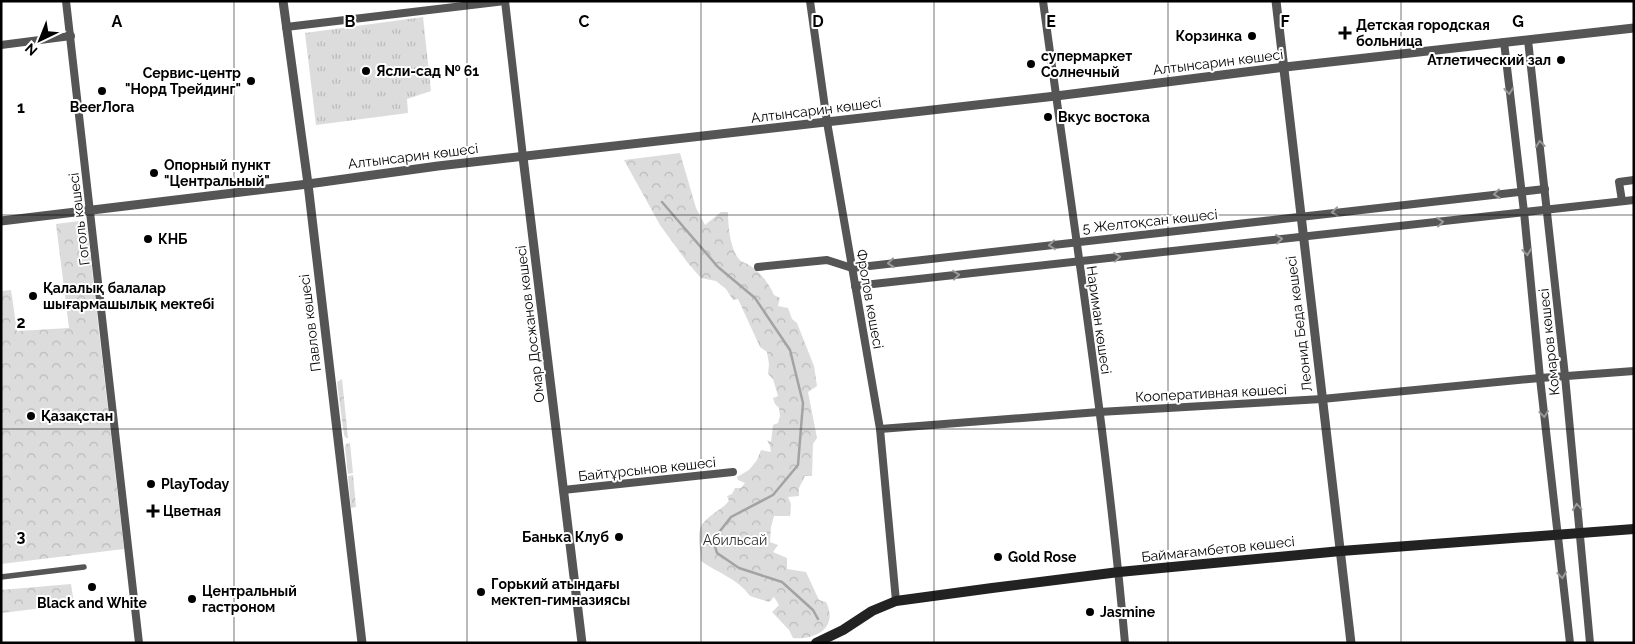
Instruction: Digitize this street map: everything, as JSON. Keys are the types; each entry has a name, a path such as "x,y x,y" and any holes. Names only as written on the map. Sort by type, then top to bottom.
{"main road":[{"name":"Баймағамбетов көшесі","path":"816,643 843,630 872,611 896,602 1119,572 1341,551 1634,529"}],"street":[{"name":"Гоголь көшесі","path":"66,1 140,643"},
{"name":"Павлов көшесі","path":"284,1 308,184 362,643"},
{"path":"286,27 505,1"},
{"name":"Омар Досжанов көшесі","path":"505,1 582,643"},
{"name":"Фролов көшесі","path":"810,1 827,122 880,429 896,602"},
{"name":"Нариман көшесі","path":"1043,1 1099,412 1119,572 1125,643"},
{"name":"Леонид Беда көшесі","path":"1276,1 1351,643"},
{"name":"Алтынсарин көшесі","path":"1,221 90,212 438,166 1634,28"},
{"path":"1,45 70,36"},
{"name":"Комаров көшесі","path":"1528,40 1548,209 1590,643"},
{"name":"Комаров көшесі","path":"1504,42 1570,643"},
{"path":"1622,201 1619,182 1634,180"},
{"name":"5 Желтоқсан көшесі","path":"758,267 827,260 852,268 1545,188"},
{"path":"855,286 1634,200"},
{"name":"Кооперативная көшесі","path":"880,429 1099,412 1322,399 1540,378 1634,372"},
{"name":"Байтұрсынов көшесі","path":"563,490 733,472"},
{"path":"1,577 84,567"}],"green space":[{"path":"423,17 431,91 407,99 408,113 316,125 305,33"},
{"name":"Абильсай","path":"680,153 696,208 705,225 721,212 728,212 730,238 737,257 764,278 774,295 780,298 778,306 788,308 792,319 797,323 814,366 817,386 808,392 817,438 813,444 812,476 805,476 799,488 799,496 788,497 791,504 790,516 774,516 770,542 778,545 773,552 787,558 787,569 806,572 819,600 826,602 829,611 827,625 817,634 809,637 793,638 789,630 772,612 779,605 774,597 769,602 750,596 740,585 701,561 700,529 707,519 729,501 727,496 732,494 735,488 741,488 745,483 738,480 737,477 749,470 757,460 761,450 771,452 767,440 771,442 773,425 778,423 780,416 779,408 773,398 778,396 773,379 768,374 767,352 760,347 738,299 733,300 726,289 716,281 701,278 687,262 660,225 624,160"},
{"path":"85,222 87,227 124,549 1,564 1,291 11,290 17,331 69,328 56,224"},
{"path":"342,379 348,438 344,435 337,382"},
{"path":"350,443 353,473 348,474 345,447 346,444"},
{"path":"353,475 356,507 351,508 348,476"},
{"path":"71,584 74,604 2,613 1,590"}],"waterway":[{"name":"Абильсай","path":"662,202 718,267 755,298 790,350 803,403 798,465 773,495 731,517 713,540 717,553 739,568 782,582 813,610 818,619"}],"place":[{"name":"Детская городская больница","path":"1345,33"},
{"name":"Корзинка","path":"1252,36"},
{"name":"Атлетический зал","path":"1561,60"},
{"name":"супермаркет Солнечный","path":"1031,64"},
{"name":"Ясли-сад № 61","path":"366,71"},
{"name":"Сервис-центр \"Норд Трейдинг\"","path":"251,81"},
{"name":"BeerЛога","path":"102,91"},
{"name":"Вкус востока","path":"1048,117"},
{"name":"Опорный пункт \"Центральный\"","path":"154,173"},
{"name":"КНБ","path":"148,239"},
{"name":"Қалалық балалар шығармашылық мектебі","path":"33,296"},
{"name":"Қазақстан","path":"31,416"},
{"name":"PlayToday","path":"151,484"},
{"name":"Цветная","path":"153,511"},
{"name":"Банька Клуб","path":"619,537"},
{"name":"Gold Rose","path":"998,557"},
{"name":"Black and White","path":"92,587"},
{"name":"Горький атындағы мектеп-гимназиясы","path":"481,592"},
{"name":"Центральный гастроном","path":"192,599"},
{"name":"Jasmine","path":"1090,612"}]}
